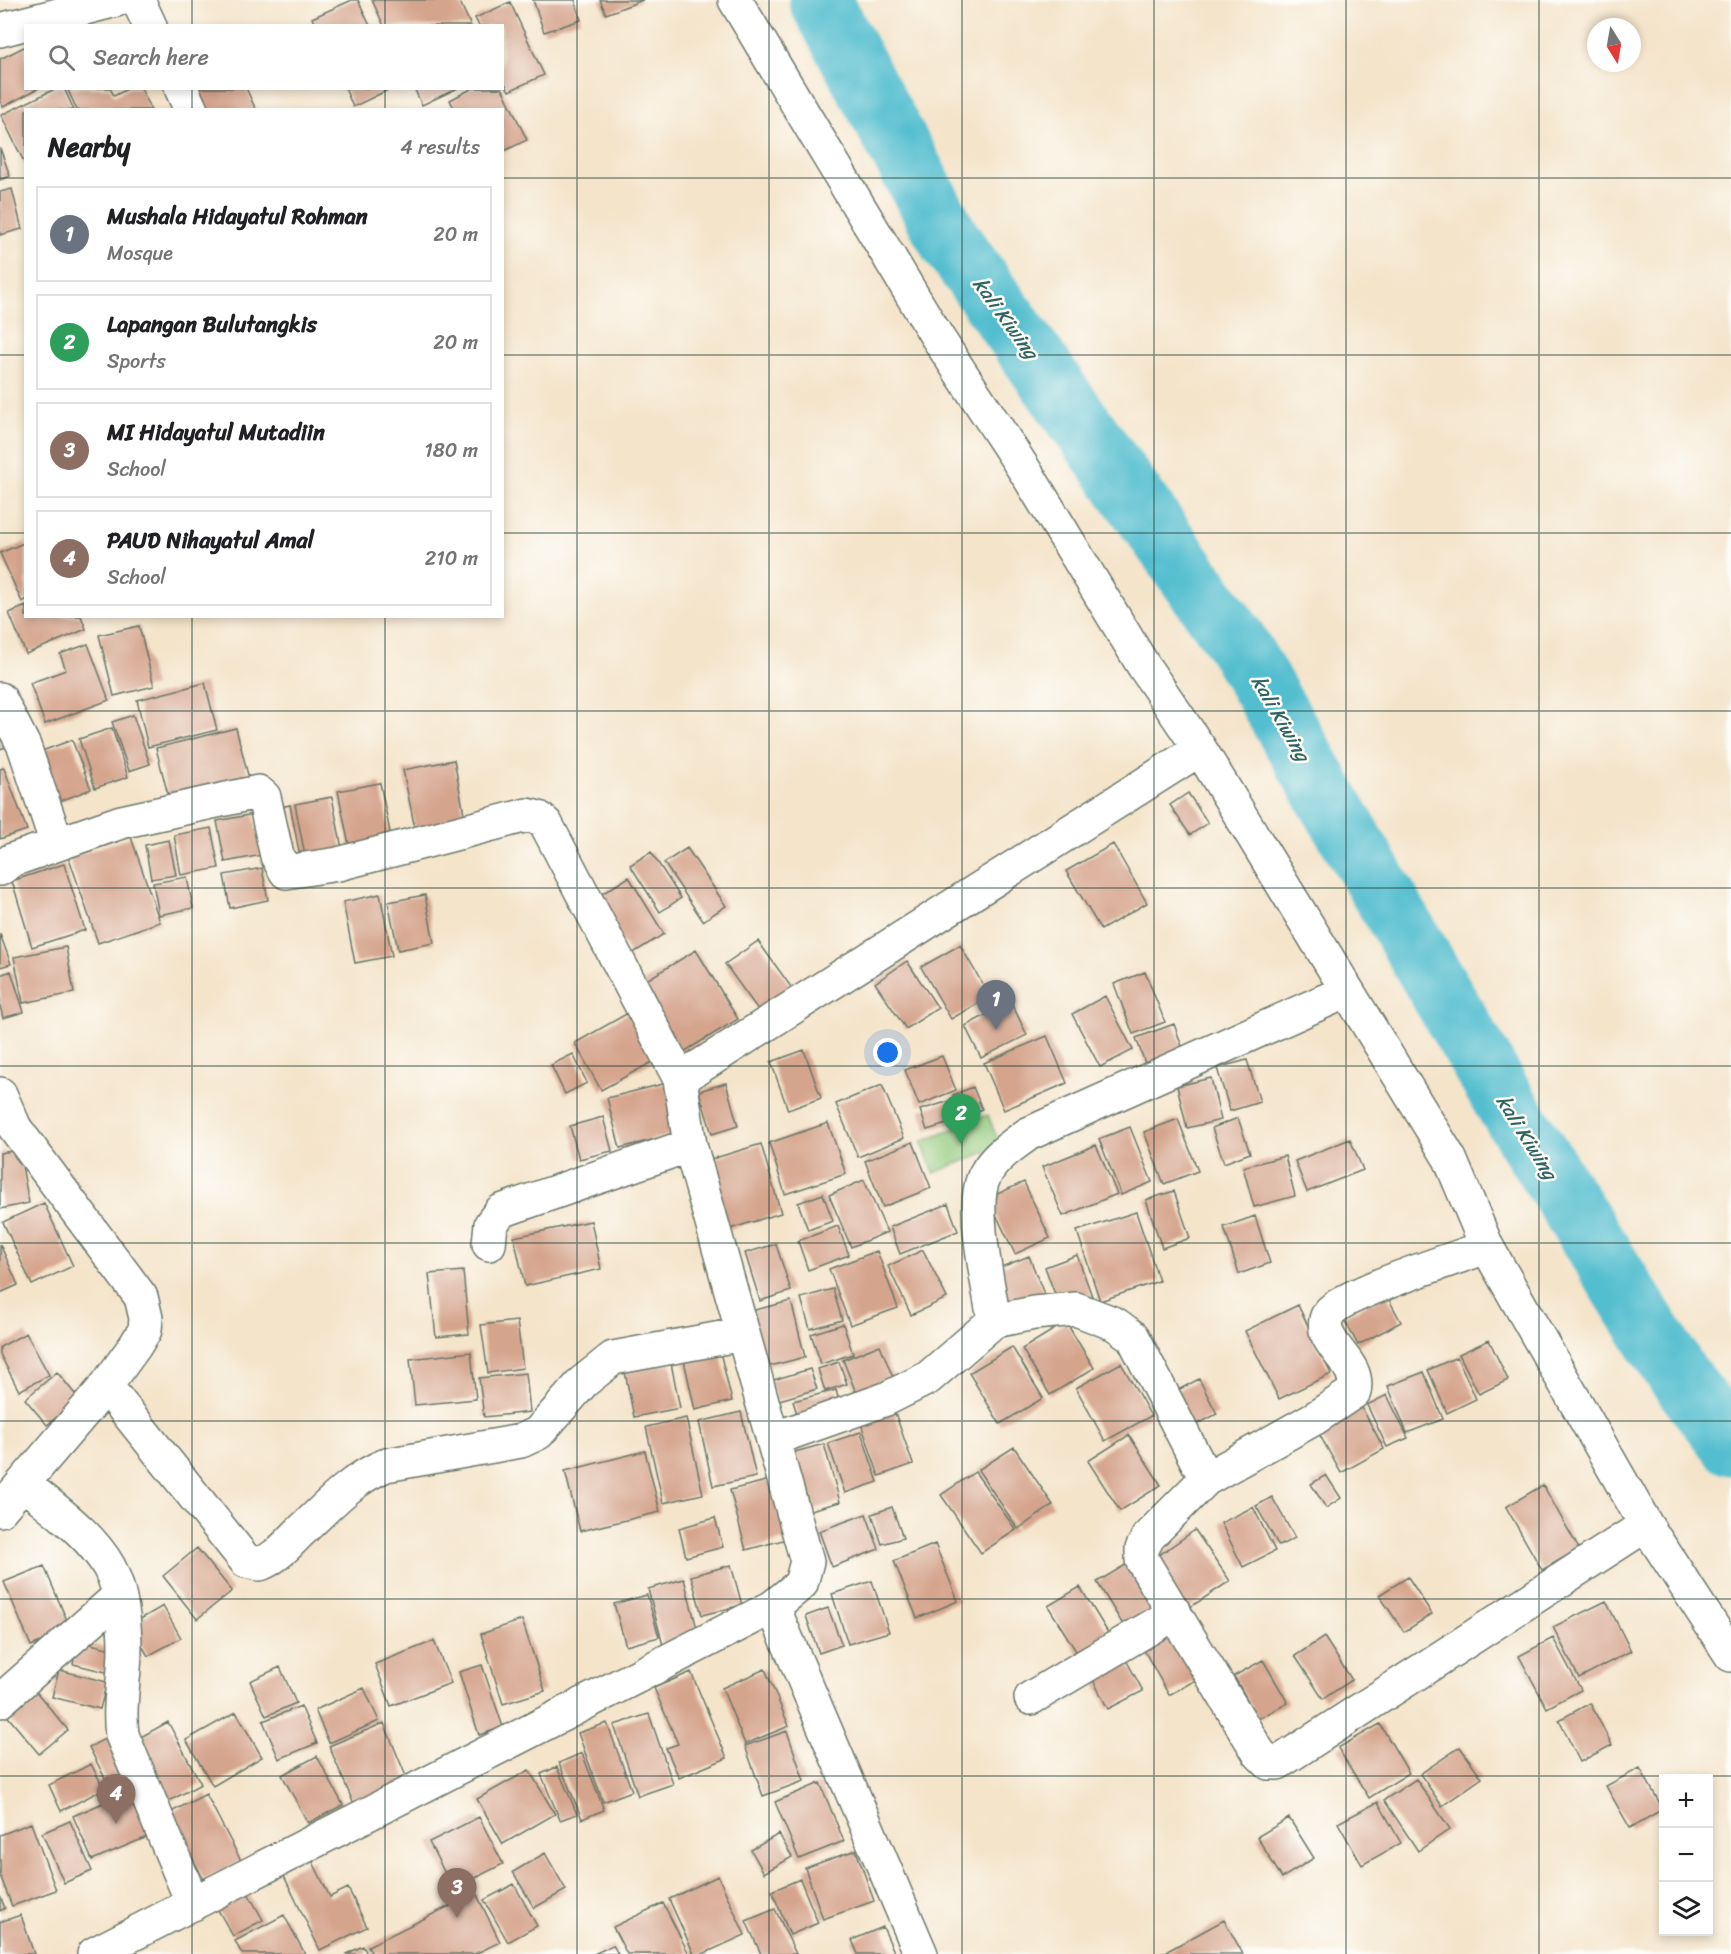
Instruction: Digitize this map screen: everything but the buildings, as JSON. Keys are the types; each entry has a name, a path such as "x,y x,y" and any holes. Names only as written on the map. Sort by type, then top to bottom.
{"street":[{"path":"0,30 116,0"},
{"path":"138,0 149,24"},
{"path":"735,0 936,335 1029,477 1143,665 1200,749 1450,1159 1487,1247 1646,1525 1731,1655"},
{"path":"182,90 190,108"},
{"path":"0,699 24,746 57,844"},
{"path":"680,1078 1200,749"},
{"path":"0,869 12,860 121,822 258,792 264,797 278,856 286,872 338,864 534,815 546,824 680,1078 690,1145 807,1561 801,1584 773,1607 94,1954"},
{"path":"994,1321 979,1220 984,1177 997,1158 1028,1134 1347,991"},
{"path":"0,1094 15,1128 141,1297 147,1318 145,1330 106,1386 7,1500 85,1538 109,1567 119,1596 125,1647 118,1710 122,1735 193,1904"},
{"path":"489,1244 491,1224 501,1211 690,1145"},
{"path":"1487,1247 1387,1283 1338,1306 1328,1314 1325,1324 1327,1332 1353,1372 1356,1382 1354,1392 1315,1418 1206,1479 1148,1537 1142,1549 1142,1560 1259,1754 1269,1763 1278,1763 1646,1525"},
{"path":"773,1439 886,1399 928,1378 994,1321 1034,1313 1076,1309 1115,1324 1133,1337 1206,1479"},
{"path":"106,1386 246,1561 260,1564 277,1555 349,1485 367,1473 386,1465 520,1441 538,1433 583,1382 613,1358 743,1334"},
{"path":"0,1701 119,1596"},
{"path":"773,1607 921,1954"},
{"path":"1031,1698 1175,1613"}],"green space":[{"path":"988,1115 1000,1146 934,1173 921,1142"}],"waterway":[{"name":"kali Kiwing","path":"820,0 950,241 1234,638 1502,1097 1677,1374 1731,1444"}],"place":[{"name":"Mushala Hidayatul Rohman","path":"996,1030"},
{"name":"Lapangan Bulutangkis","path":"961,1144"},
{"name":"PAUD Nihayatul Amal","path":"116,1824"},
{"name":"MI Hidayatul Mutadiin","path":"457,1918"}]}
